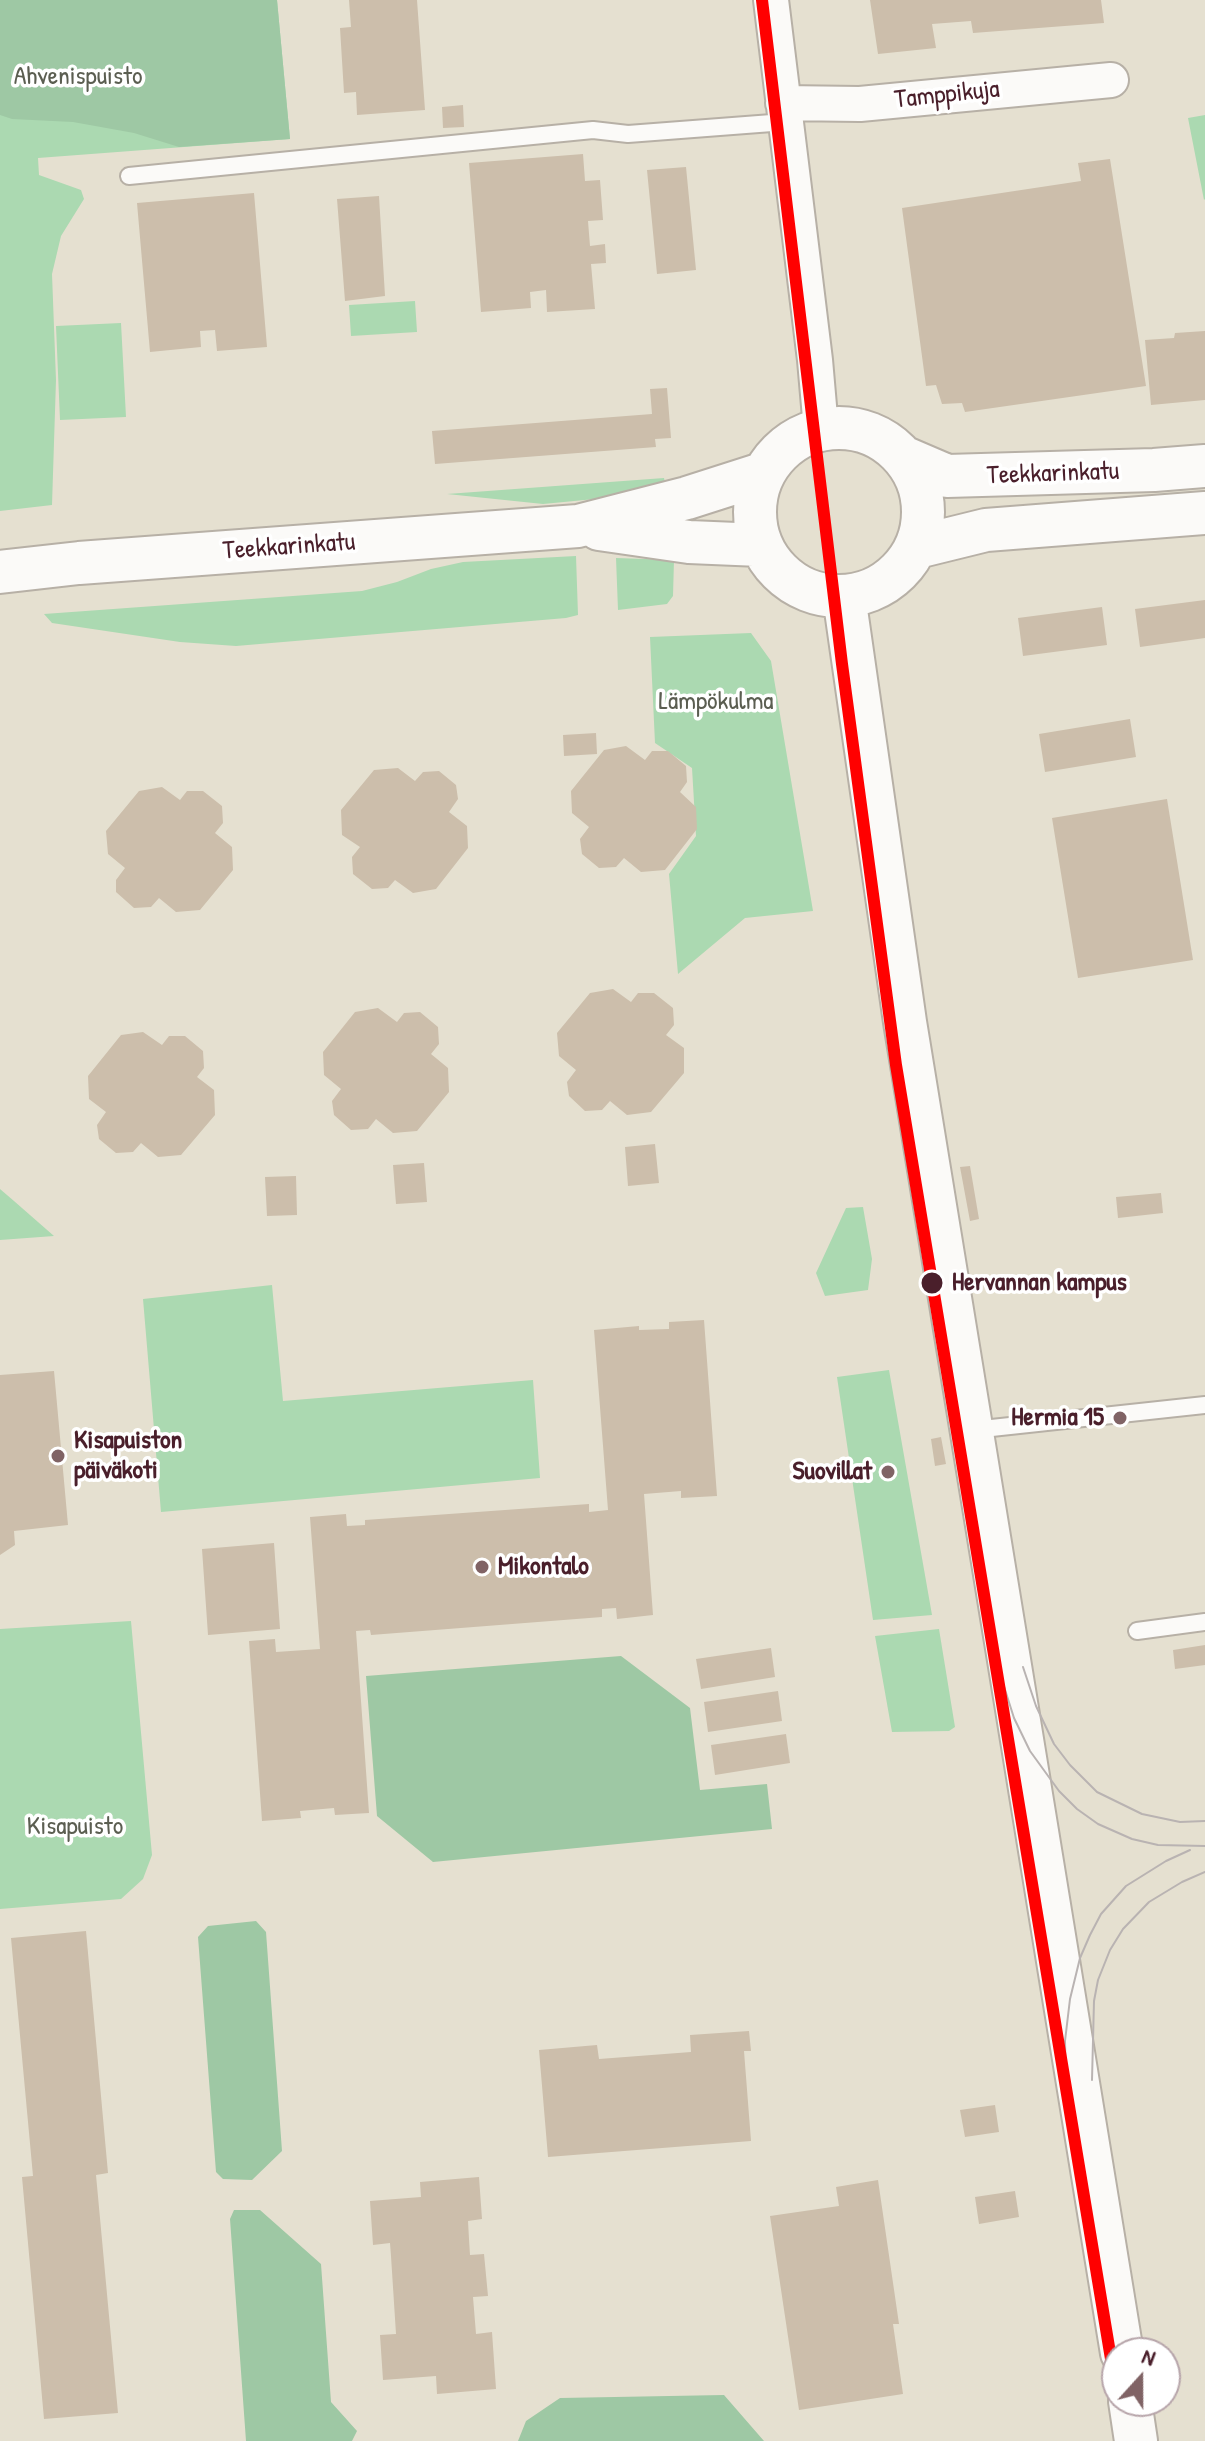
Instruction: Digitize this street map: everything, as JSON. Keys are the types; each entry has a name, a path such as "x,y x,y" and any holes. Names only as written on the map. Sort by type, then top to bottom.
{"street":[{"path":"771,0 821,429"},
{"name":"Tamppikuja","path":"784,113 1111,80"},
{"path":"852,427 882,438 905,458 919,489 921,516 917,547 899,573 872,590 844,596 808,592 779,573 760,545 758,500 762,474 786,444 821,429 852,427"},
{"name":"Teekkarinkatu","path":"905,458 947,476 1205,466"},
{"name":"Teekkarinkatu","path":"0,572 79,563 578,526 687,498 762,474"},
{"name":"Teekkarinkatu","path":"917,547 986,530 1205,513"},
{"name":"Teekkarinkatu","path":"578,526 689,542 760,545"},
{"path":"844,596 905,1022 1119,2337"},
{"path":"1132,2417 1136,2441"}],"lane":[{"path":"129,176 593,130 628,134 784,113"},
{"path":"972,1430 1205,1405"},
{"path":"1137,1631 1205,1622"}],"green space":[{"name":"Ahvenispuisto","path":"0,0 277,0 290,139 38,158 39,175 81,190 84,199 61,236 52,274 56,380 52,505 0,511"},
{"name":"Ahvenispuisto","path":"0,0 277,0 290,139 179,147 134,133 73,122 12,119 0,115"},
{"path":"1205,115 1205,199 1204,200 1188,118"},
{"path":"415,301 417,332 351,336 349,305"},
{"path":"121,323 126,417 60,420 56,326"},
{"path":"664,478 666,487 543,504 447,494"},
{"path":"576,556 578,615 566,618 236,646 180,642 52,623 44,614 362,591 463,562"},
{"path":"616,558 674,560 673,596 667,604 618,610"},
{"name":"Lämpökulma","path":"751,633 771,661 813,911 745,918 678,974 669,874 696,836 692,768 655,743 650,637"},
{"path":"0,1189 14,1201 54,1236 0,1240"},
{"path":"863,1207 872,1259 868,1290 825,1296 816,1273 846,1208"},
{"path":"272,1285 283,1401 533,1380 540,1478 161,1512 143,1299"},
{"path":"889,1370 932,1615 873,1620 837,1377"},
{"name":"Kisapuisto","path":"131,1621 152,1855 143,1879 121,1899 0,1909 0,1629"},
{"path":"939,1629 955,1727 949,1731 892,1732 875,1636"},
{"path":"621,1656 690,1708 700,1790 767,1784 772,1829 433,1862 377,1816 366,1676"},
{"path":"256,1921 266,1932 282,2151 252,2180 223,2179 216,2172 198,1937 208,1926"},
{"path":"234,2210 260,2210 321,2264 331,2402 357,2431 352,2441 246,2441 230,2219"},
{"path":"724,2395 764,2441 518,2441 526,2421 560,2398"}],"building":[{"path":"349,0 417,0 425,110 357,115 356,92 344,93 340,28 351,27"},
{"path":"870,0 1101,0 1104,23 973,33 971,21 932,24 936,48 878,54"},
{"path":"463,105 464,127 443,128 442,107"},
{"path":"583,154 585,181 600,180 603,220 588,221 590,246 605,244 606,263 591,264 595,309 547,312 546,290 530,292 531,308 481,312 469,163"},
{"path":"1110,159 1146,386 965,412 962,403 942,404 936,385 926,386 902,208 1081,181 1078,163"},
{"path":"686,167 696,270 657,274 647,170"},
{"path":"254,193 267,347 217,351 215,330 200,331 201,347 150,352 137,203"},
{"path":"379,196 385,296 345,301 337,199"},
{"path":"1205,331 1205,400 1151,405 1145,340 1174,338 1175,333"},
{"path":"667,388 671,438 655,439 656,447 435,464 432,431 652,414 650,389"},
{"path":"1205,600 1205,638 1140,647 1135,609"},
{"path":"1102,607 1107,645 1023,656 1018,618"},
{"path":"1130,719 1136,757 1045,772 1039,734"},
{"path":"596,733 597,754 564,756 563,735"},
{"path":"626,746 645,760 652,751 668,751 686,766 687,782 680,792 696,807 697,829 665,870 641,872 624,858 616,867 599,868 582,854 580,839 589,827 572,813 571,791 604,750"},
{"path":"398,768 415,781 423,772 439,771 456,785 458,799 449,812 467,826 468,848 436,889 413,893 395,880 388,888 372,889 353,874 352,857 360,847 342,835 341,810 374,770"},
{"path":"162,787 180,800 187,791 203,791 222,806 223,823 215,833 232,847 233,870 200,910 176,912 159,898 151,907 134,908 116,892 116,880 125,868 108,854 106,831 139,791"},
{"path":"1167,799 1193,960 1078,978 1052,818"},
{"path":"613,989 631,1002 638,993 654,993 673,1008 674,1025 666,1035 684,1048 684,1073 651,1112 627,1115 610,1101 602,1110 585,1111 569,1096 567,1082 576,1070 559,1056 557,1033 590,993"},
{"path":"378,1008 397,1022 404,1013 420,1012 438,1027 439,1044 431,1054 448,1068 449,1092 417,1131 393,1133 376,1119 368,1129 351,1130 334,1115 332,1101 341,1089 324,1075 323,1052 355,1012"},
{"path":"143,1032 162,1045 169,1036 185,1036 203,1051 204,1068 197,1077 214,1090 215,1115 181,1155 158,1157 141,1143 133,1152 116,1153 99,1139 97,1125 106,1112 89,1099 88,1076 121,1035"},
{"path":"655,1144 659,1183 628,1186 625,1147"},
{"path":"424,1163 427,1202 396,1204 393,1165"},
{"path":"970,1166 979,1219 970,1221 960,1167"},
{"path":"296,1176 297,1215 267,1216 265,1177"},
{"path":"1161,1193 1163,1213 1118,1218 1116,1197"},
{"name":"Mikontalo","path":"704,1320 717,1496 681,1498 681,1491 644,1494 653,1615 617,1619 616,1608 602,1609 602,1617 371,1635 370,1630 356,1631 369,1813 335,1815 334,1808 300,1811 301,1818 262,1821 249,1641 275,1639 276,1652 320,1649 310,1517 346,1514 347,1526 365,1525 365,1520 589,1504 589,1512 608,1510 594,1330 639,1326 639,1330 669,1329 669,1322"},
{"path":"54,1371 68,1525 14,1531 15,1545 0,1555 0,1375"},
{"path":"941,1437 946,1464 935,1466 931,1439"},
{"path":"274,1543 280,1629 208,1635 202,1549"},
{"path":"1205,1645 1205,1665 1175,1669 1173,1650"},
{"path":"771,1648 775,1677 701,1689 696,1659"},
{"path":"778,1691 782,1721 708,1732 704,1702"},
{"path":"786,1734 790,1763 715,1775 711,1745"},
{"path":"86,1931 108,2173 96,2175 118,2413 44,2419 22,2177 33,2176 11,1938"},
{"path":"749,2031 751,2051 744,2051 751,2141 548,2157 539,2050 597,2045 599,2059 691,2052 690,2035"},
{"path":"995,2105 999,2132 965,2137 960,2110"},
{"path":"479,2177 482,2219 468,2221 470,2255 484,2254 488,2296 473,2297 476,2334 492,2332 496,2389 437,2394 436,2376 383,2380 380,2335 396,2334 391,2256 390,2243 373,2245 370,2201 421,2197 420,2182"},
{"path":"878,2180 899,2324 893,2324 903,2394 799,2410 770,2216 839,2206 836,2187"},
{"path":"1015,2191 1019,2217 979,2224 975,2197"}],"tram line":[{"path":"994,1655 1014,1718 1030,1751 1059,1791 1077,1809 1098,1824 1132,1839 1158,1845 1205,1846"},
{"path":"1023,1667 1036,1706 1054,1744 1097,1792 1142,1814 1180,1822 1205,1821"},
{"path":"1066,2086 1065,2041 1070,1999 1080,1958 1101,1914 1126,1886 1190,1850"},
{"path":"1092,2080 1094,2001 1098,1980 1110,1950 1123,1929 1149,1902 1205,1872"}],"transit line":[{"path":"762,0 842,664 896,1065 1107,2337"}],"place":[{"name":"Hervannan kampus","path":"932,1283"},
{"name":"Hermia 15","path":"1120,1418"},
{"name":"Kisapuiston päiväkoti","path":"58,1456"},
{"name":"Suovillat","path":"888,1472"},
{"name":"Mikontalo","path":"482,1567"}]}
